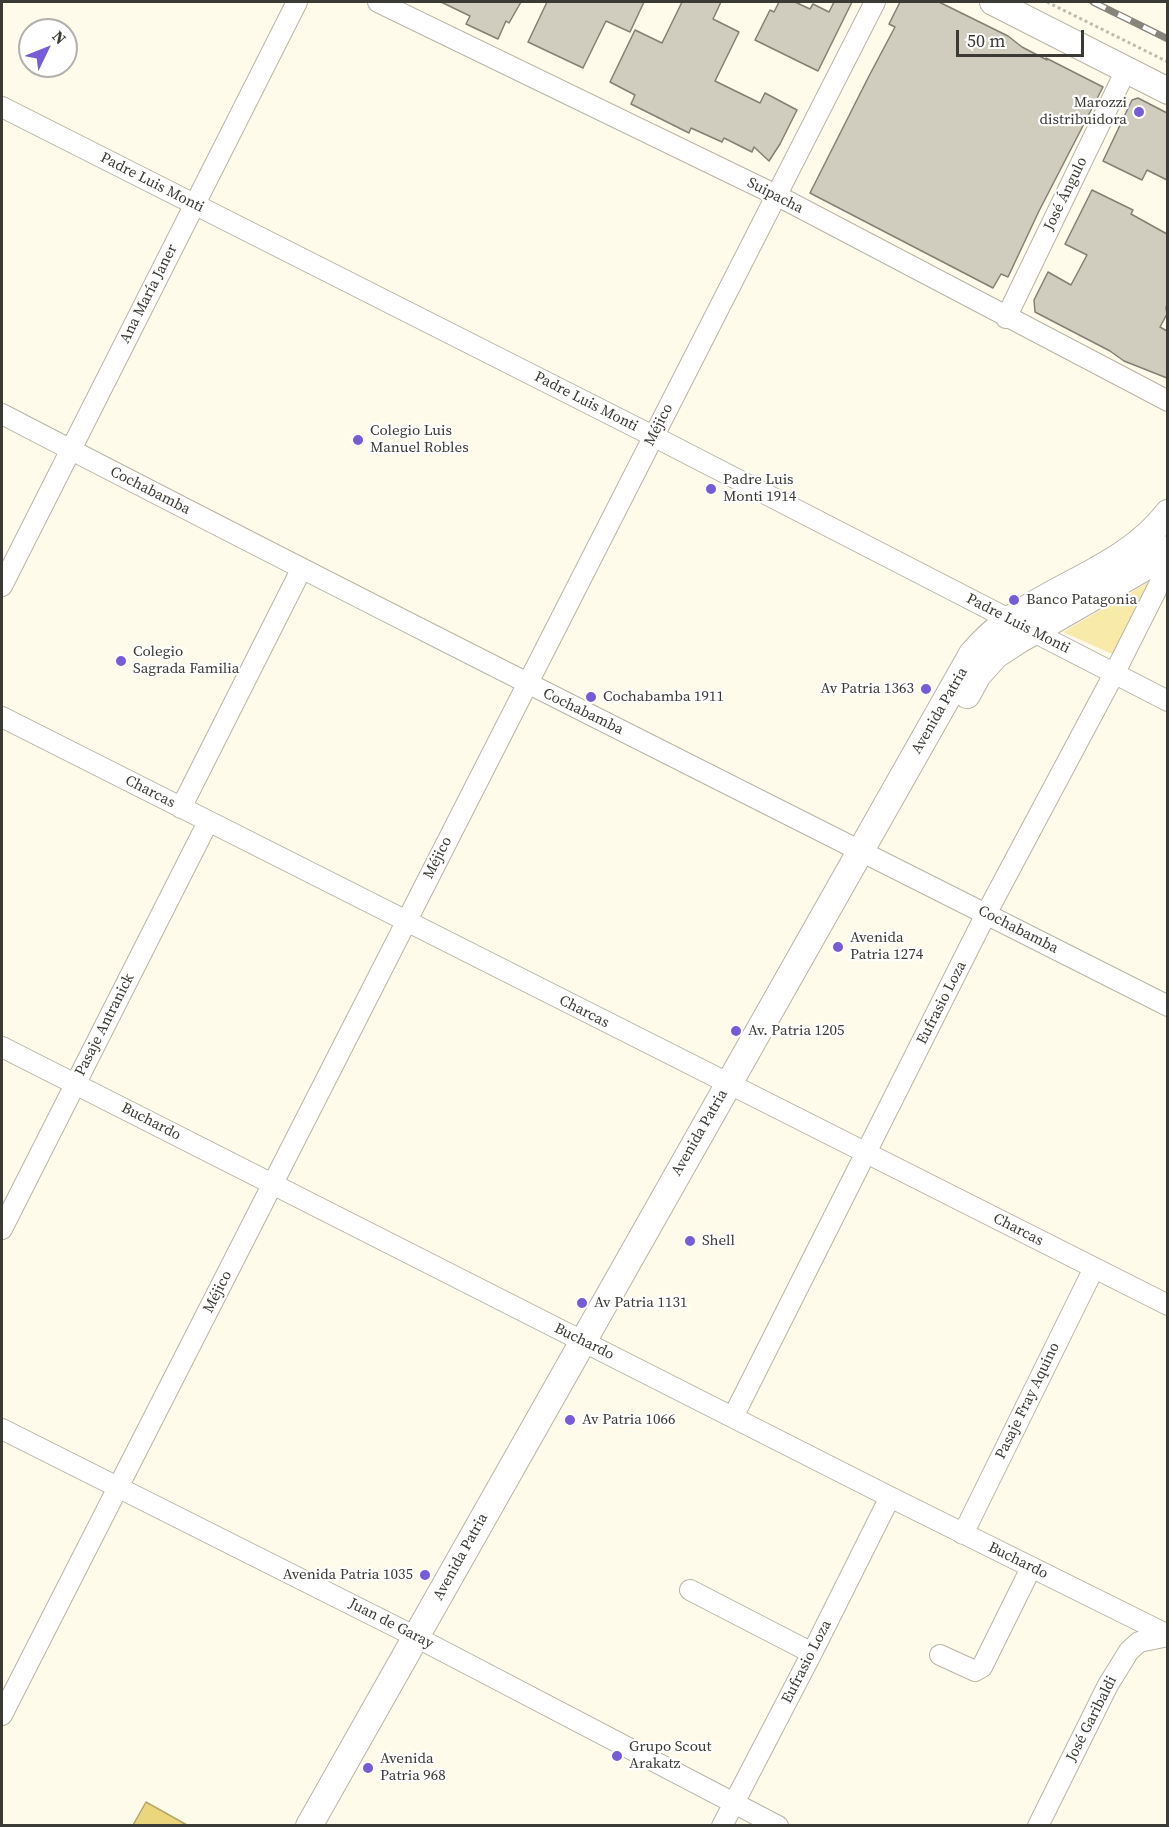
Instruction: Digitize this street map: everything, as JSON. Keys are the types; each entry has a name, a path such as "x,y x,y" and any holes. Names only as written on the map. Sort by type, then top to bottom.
{"main road":[{"path":"993,2 1167,91"},
{"name":"Avenida Patria","path":"869,854 972,654 987,637 1010,619 1146,562 1158,525 1167,513"},
{"name":"Avenida Patria","path":"327,1826 423,1640 589,1344 869,854 978,675 996,655 1167,549"},
{"name":"Avenida Patria","path":"309,1826 423,1640"}],"street":[{"name":"Ana María Janer","path":"2,586 297,2"},
{"name":"Suipacha","path":"378,2 776,195 1167,401"},
{"name":"Méjico","path":"2,1715 875,2"},
{"name":"José Ángulo","path":"1006,318 1126,70"},
{"name":"Padre Luis Monti","path":"2,107 653,436 1167,701"},
{"name":"Cochabamba","path":"2,414 301,570 1167,1006"},
{"name":"Eufrasio Loza","path":"733,1417 986,914 1114,674 1155,591 1146,562"},
{"path":"181,808 301,570"},
{"name":"Charcas","path":"2,717 1167,1305"},
{"name":"Pasaje Antranick","path":"2,1229 208,822"},
{"name":"Buchardo","path":"2,1047 1167,1636"},
{"name":"Pasaje Fray Aquino","path":"963,1534 1094,1268"},
{"name":"Juan de Garay","path":"2,1429 423,1640 778,1826"},
{"name":"Eufrasio Loza","path":"722,1826 890,1497"},
{"path":"940,1655 975,1671 982,1667 1031,1568"},
{"path":"690,1590 812,1653"},
{"name":"José Garibaldi","path":"1038,1826 1108,1685 1129,1651 1139,1642 1167,1636"}],"path":[{"path":"1047,2 1167,62"}],"shaded area":[{"path":"1149,582 1114,655 1063,632"},
{"path":"146,1802 187,1825 133,1825"}],"building":[{"path":"441,2 521,2 509,23 506,21 498,39 466,24 470,16"},
{"path":"547,2 644,2 630,32 606,21 583,68 528,42"},
{"path":"682,2 721,2 713,19 739,32 715,81 760,103 765,93 797,110 769,161 754,147 752,152 724,138 722,142 691,128 689,133 631,104 635,95 610,82 635,30 662,43"},
{"path":"779,2 795,2 810,9 813,4 829,12 834,2 852,2 818,71 755,40 770,10 774,12"},
{"path":"900,2 939,2 1103,87 1008,277 1001,274 993,288 810,193 895,27 889,24"},
{"path":"1138,98 1167,113 1167,180 1147,170 1142,180 1103,161 1132,100"},
{"path":"1092,190 1133,210 1131,214 1167,234 1167,314 1160,327 1167,331 1167,378 1124,361 1110,351 1035,312 1034,300 1048,272 1071,285 1087,255 1065,244"}],"railway":[{"path":"1093,2 1168,39"}],"place":[{"name":"Marozzi distribuidora","path":"1139,112"},
{"name":"Colegio Luis Manuel Robles","path":"358,440"},
{"name":"Padre Luis Monti 1914","path":"711,489"},
{"name":"Banco Patagonia","path":"1014,600"},
{"name":"Colegio Sagrada Familia","path":"121,661"},
{"name":"Av Patria 1363","path":"926,689"},
{"name":"Cochabamba 1911","path":"591,697"},
{"name":"Avenida Patria 1274","path":"838,947"},
{"name":"Av. Patria 1205","path":"736,1031"},
{"name":"Shell","path":"690,1241"},
{"name":"Av Patria 1131","path":"582,1303"},
{"name":"Av Patria 1066","path":"570,1420"},
{"name":"Avenida Patria 1035","path":"425,1575"},
{"name":"Grupo Scout Arakatz","path":"617,1756"},
{"name":"Avenida Patria 968","path":"368,1768"}]}
